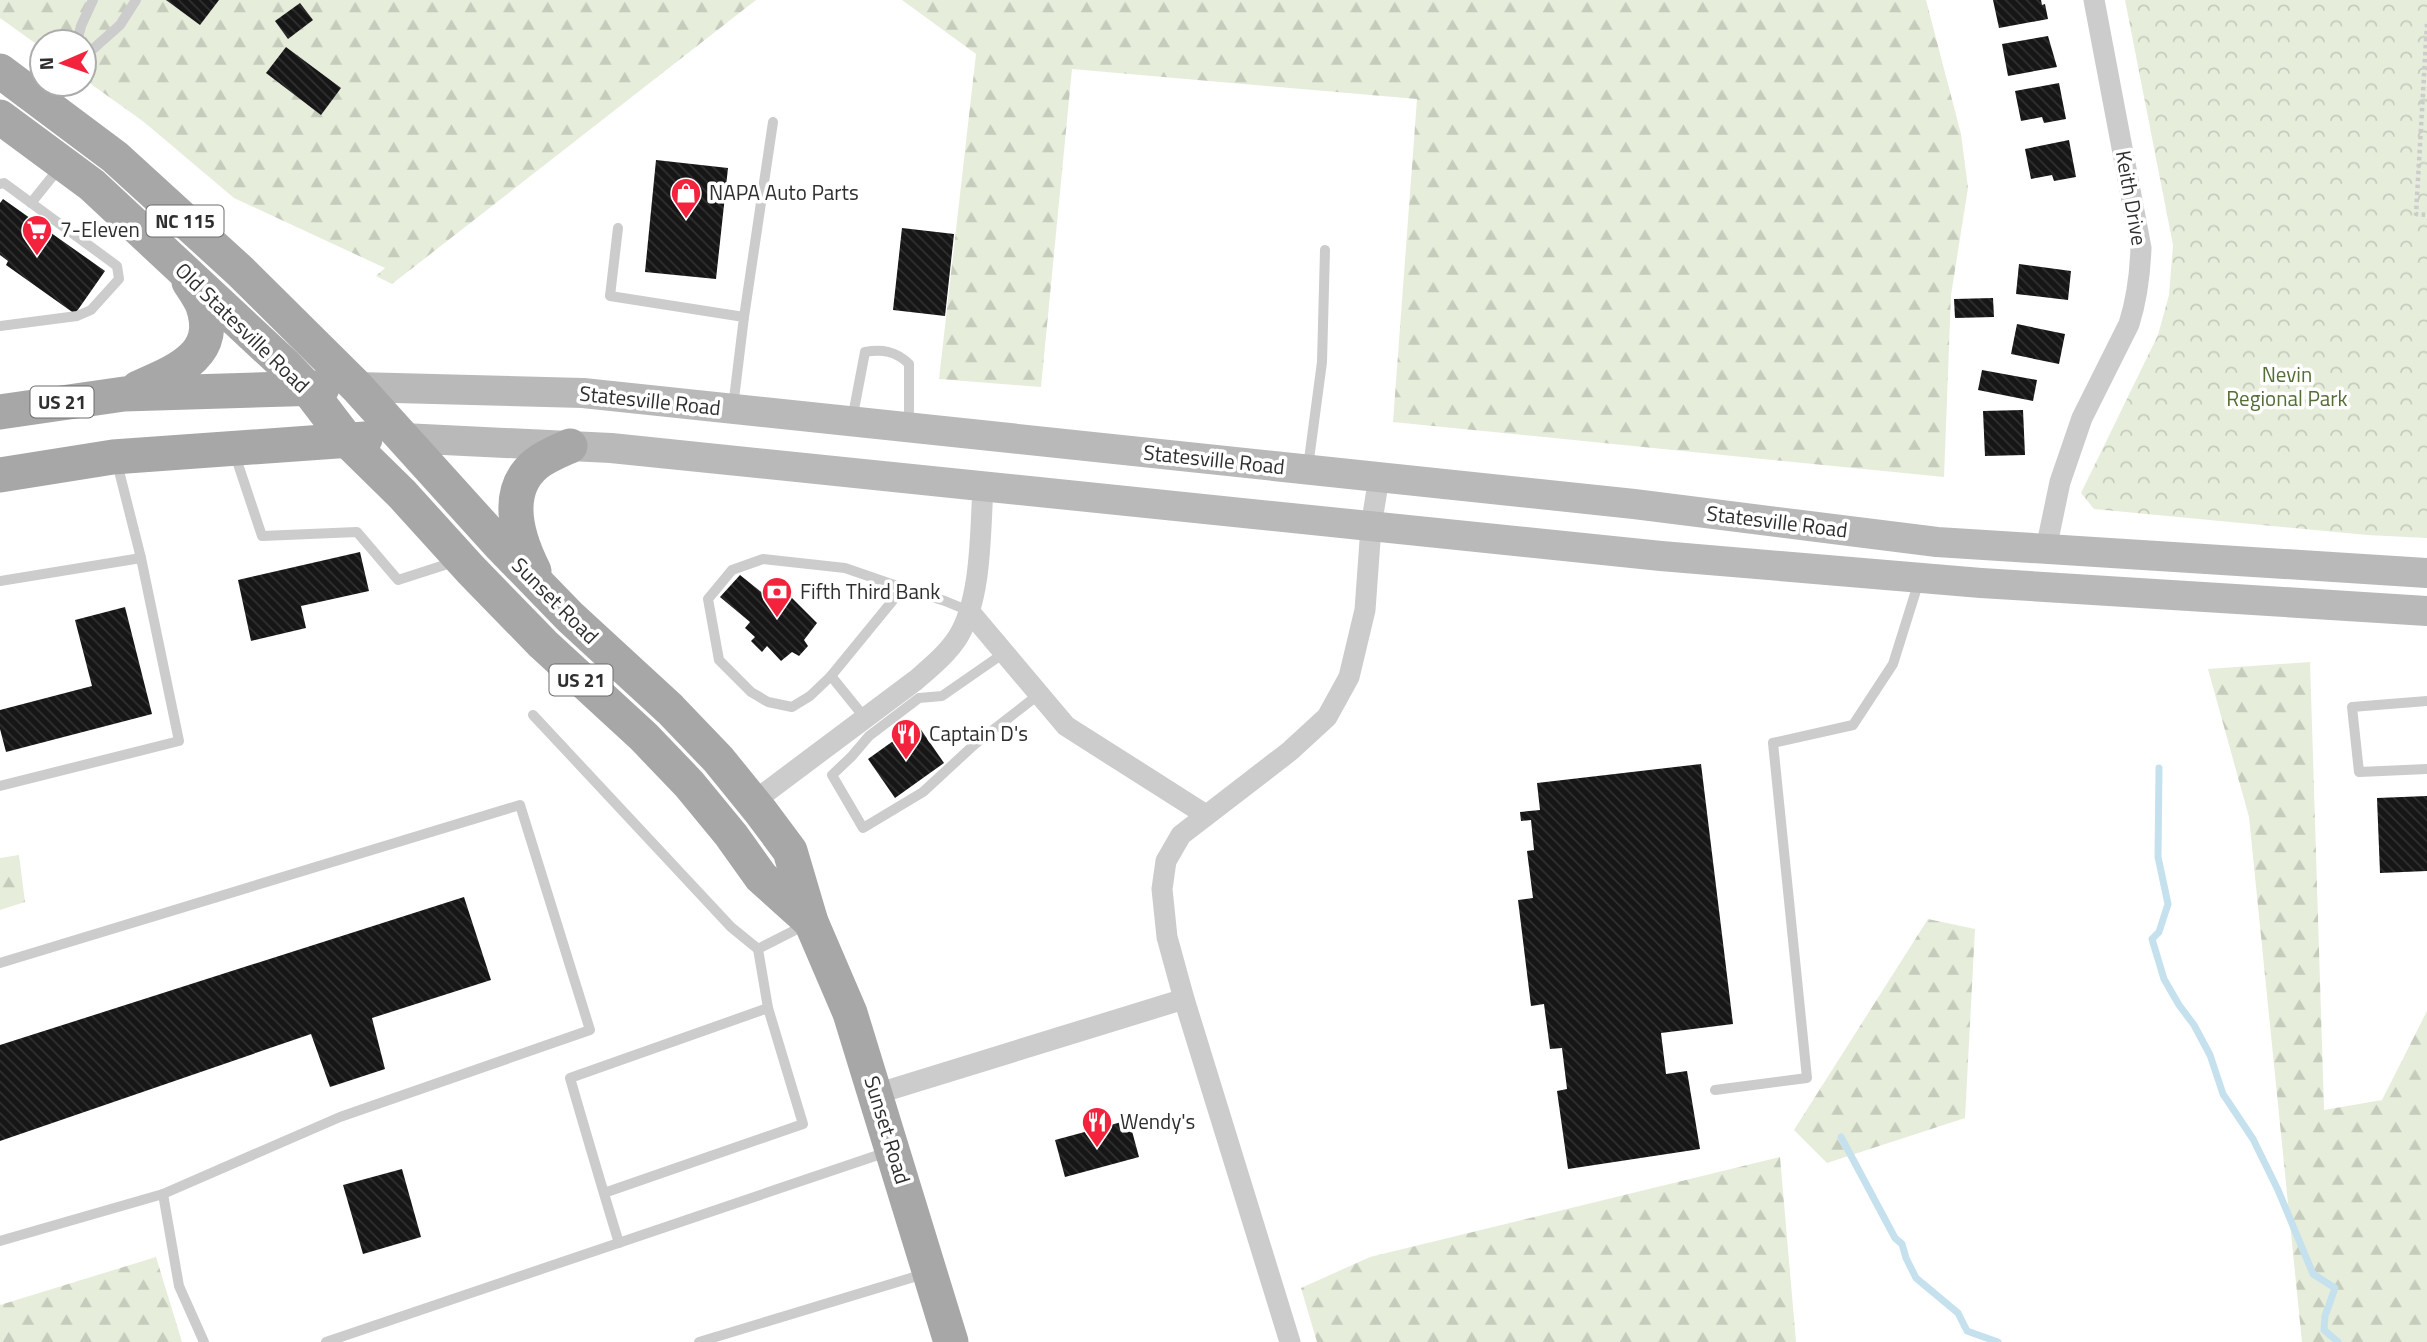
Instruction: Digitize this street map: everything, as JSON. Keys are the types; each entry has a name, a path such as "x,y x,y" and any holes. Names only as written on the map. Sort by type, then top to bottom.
{"main road":[{"name":"Old Statesville Road","path":"0,71 28,84"},
{"name":"Old Statesville Road","path":"55,98 115,157 240,271 357,387"},
{"name":"Old Statesville Road","path":"0,117 92,185 285,365 347,440"},
{"path":"124,394 172,373 194,359 203,345 206,327 203,306 180,268"},
{"name":"Statesville Road","path":"0,412 124,394 357,387 583,393 1634,503 1937,542 2427,573"},
{"name":"Sunset Road","path":"357,387 499,544 718,758 790,851 811,922 850,1013 951,1342"},
{"name":"Statesville Road","path":"0,475 116,457 347,440 404,438 611,448 1661,556 1920,578 2427,611"},
{"name":"Sunset Road","path":"347,440 402,494 543,644 644,737 690,784 761,877 811,922"},
{"path":"544,590 523,548 516,518 516,500 534,465 570,446"}],"street":[{"name":"Keith Drive","path":"2046,549 2064,469 2082,418 2129,324 2140,274 2141,248 2094,0"},
{"path":"1290,1342 1184,999 1167,937 1162,889 1166,860 1181,835 1290,751 1326,717 1349,677 1365,611 1371,527 1379,477"},
{"path":"752,802 916,680 940,659 958,637 969,611 976,573 983,488"},
{"path":"969,611 1066,726 1206,815"},
{"path":"876,1094 1184,999"}],"lane":[{"path":"80,28 93,0"},
{"path":"98,45 120,25 136,0"},
{"path":"733,410 773,122"},
{"path":"31,203 63,163"},
{"path":"0,184 4,183 117,266 118,279 91,310 77,316 0,326"},
{"path":"618,228 610,296 744,317"},
{"path":"1308,470 1322,362 1325,250"},
{"path":"852,422 865,352 892,352 902,356 909,364 909,429"},
{"path":"233,449 261,536 357,532 398,580 462,559"},
{"path":"0,786 179,741 141,558 116,457"},
{"path":"0,581 141,558"},
{"path":"903,588 831,676 810,696 792,707 768,702 751,692 719,660 708,599 732,570 763,559 845,568 945,601 969,611"},
{"path":"1715,1090 1807,1078 1773,743 1853,725 1893,664 1920,578"},
{"path":"1004,653 942,696 919,698 869,736 832,775 863,828 923,792 975,744 1038,695"},
{"path":"831,676 865,718"},
{"path":"2427,701 2352,707 2359,772 2427,769"},
{"path":"533,715 731,927 758,949 768,1008 803,1124 604,1193"},
{"path":"0,962 520,805 590,1030 340,1117 163,1194 0,1241"},
{"path":"758,949 811,922"},
{"path":"619,1243 570,1078 768,1008"},
{"path":"326,1342 893,1150"},
{"path":"163,1194 179,1286 204,1342"},
{"path":"699,1342 930,1272"}],"path":[{"path":"2427,24 2416,214 2427,215"}],"green space":[{"path":"0,0 756,0 392,284 376,276 385,268 234,198 144,122 98,89 98,28 28,28 28,38 0,18"},
{"path":"902,0 1926,0 1961,134 1968,188 1951,295 1944,477 1393,422 1417,99 1072,69 1041,387 939,379 976,54"},
{"name":"Nevin Regional Park","path":"2125,0 2427,0 2427,538 2367,535 2094,509 2081,493 2158,335 2169,295 2173,245"},
{"path":"2310,662 2324,1110 2382,1100 2427,1011 2427,1342 2302,1342 2249,817 2208,669"},
{"path":"19,855 25,902 0,910 0,858"},
{"path":"1928,919 1975,929 1965,1118 1827,1163 1794,1130"},
{"path":"1780,1157 1796,1342 1317,1342 1301,1288 1370,1257"},
{"path":"156,1257 182,1342 0,1342 0,1305"}],"building":[{"path":"166,0 219,0 200,25"},
{"path":"1993,0 2041,0 2042,5 2045,4 2048,19 1999,28"},
{"path":"300,3 313,20 288,39 275,21"},
{"path":"2048,36 2057,67 2008,76 2002,44"},
{"path":"286,47 341,88 321,115 266,73"},
{"path":"2059,83 2066,119 2044,123 2042,117 2021,121 2015,91"},
{"path":"2069,140 2076,177 2054,181 2052,175 2031,179 2025,149"},
{"name":"NAPA Auto Parts","path":"656,160 728,168 716,279 645,272"},
{"path":"3,199 105,271 75,314 6,265 8,261 0,255 0,203"},
{"path":"902,228 954,234 945,316 893,310"},
{"path":"2019,264 2071,271 2068,300 2016,294"},
{"path":"1993,298 1994,317 1955,318 1954,299"},
{"path":"2017,324 2065,334 2059,364 2011,354"},
{"path":"1982,370 2037,380 2033,401 1978,390"},
{"path":"2023,410 2025,455 1985,456 1983,411"},
{"path":"360,552 369,591 301,606 306,628 251,641 238,580"},
{"path":"740,575 771,600 782,588 817,623 804,640 808,646 799,656 792,652 781,661 767,646 762,652 751,641 755,637 745,628 750,622 720,597"},
{"path":"125,607 152,714 6,752 0,729 0,710 92,686 75,620"},
{"name":"Captain D's","path":"917,724 944,763 895,798 868,759"},
{"path":"1701,764 1733,1024 1661,1033 1666,1074 1687,1071 1700,1149 1568,1169 1557,1091 1567,1089 1562,1048 1550,1049 1544,1004 1531,1006 1518,900 1533,898 1527,851 1534,850 1531,820 1521,821 1520,812 1540,810 1537,783"},
{"path":"2427,796 2427,871 2380,873 2377,798"},
{"path":"464,897 491,980 372,1018 385,1069 330,1087 311,1034 0,1141 0,1045"},
{"name":"Wendy's","path":"1129,1120 1139,1157 1065,1177 1055,1140"},
{"path":"402,1169 421,1237 363,1254 343,1185"}],"waterway":[{"path":"2159,768 2158,857 2168,904 2159,932 2152,939 2164,979 2210,1055 2223,1094 2253,1139 2278,1190 2313,1274 2335,1288 2325,1316 2324,1330 2338,1342"},
{"path":"1841,1137 1895,1238 1902,1244 1916,1278 1958,1313 1967,1331 1998,1342"}],"place":[{"name":"NAPA Auto Parts","path":"686,220"},
{"name":"7-Eleven","path":"37,257"},
{"name":"Fifth Third Bank","path":"777,619"},
{"name":"Captain D's","path":"906,761"},
{"name":"Wendy's","path":"1097,1149"}]}
